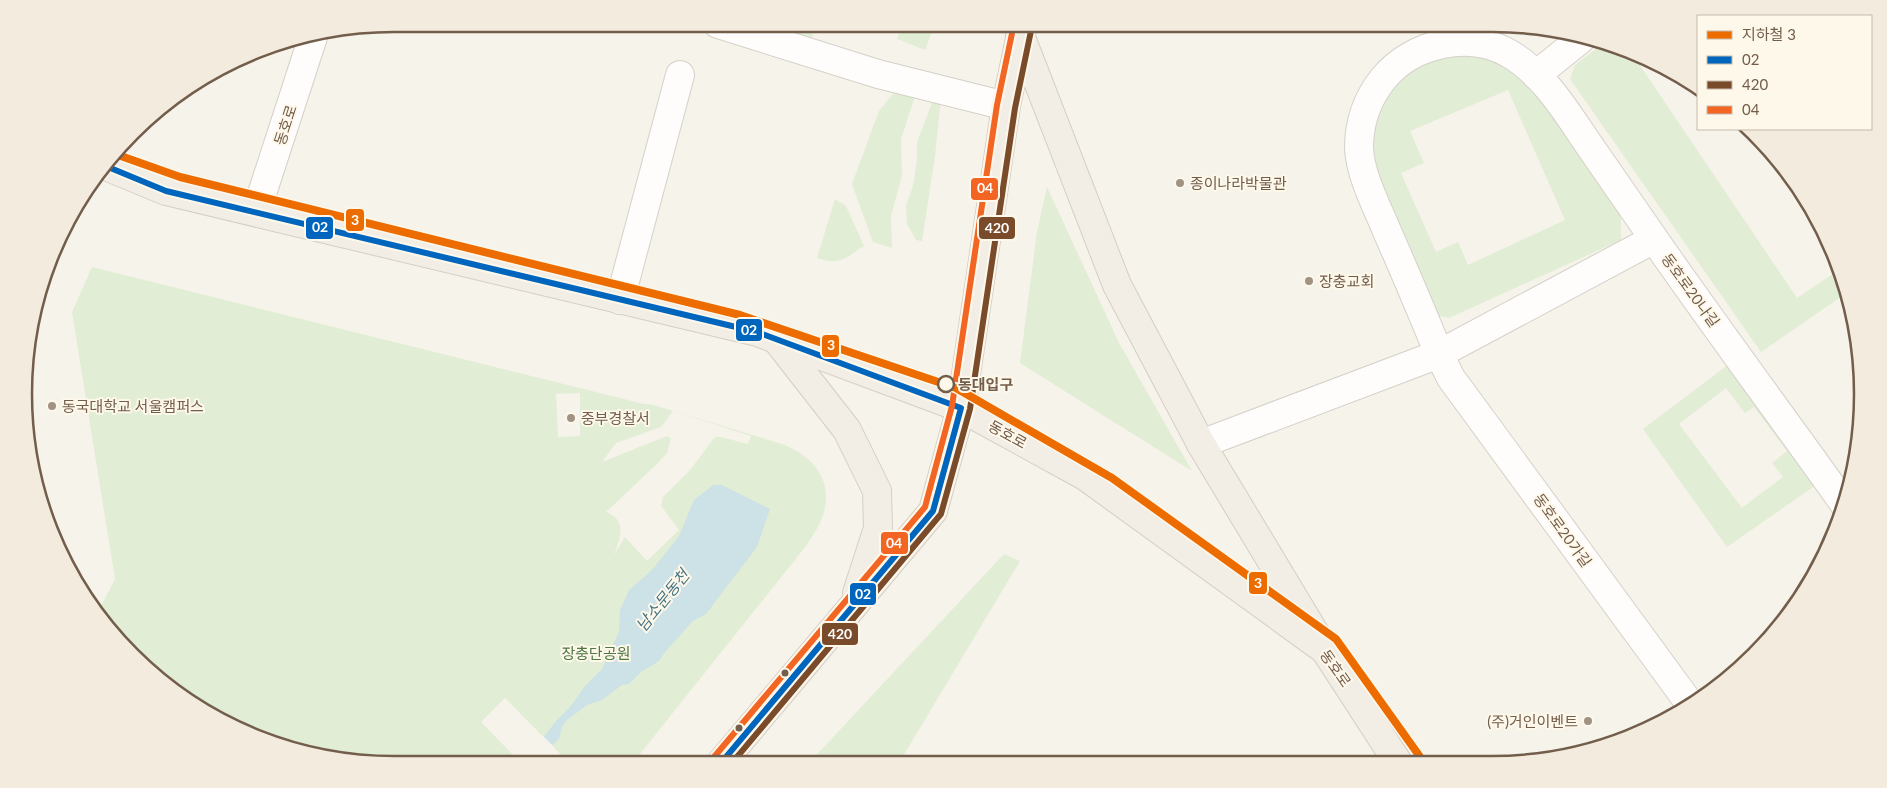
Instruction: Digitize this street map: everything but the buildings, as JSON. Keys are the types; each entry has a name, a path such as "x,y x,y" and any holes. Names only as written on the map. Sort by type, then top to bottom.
{"main road":[{"path":"727,756 932,511 961,408 1006,106 1021,32"},
{"path":"1023,32 1117,285 1201,444 1326,650"},
{"name":"동호로","path":"112,168 166,191 766,335 961,408 1085,476 1326,650 1393,756"},
{"path":"766,335 846,430 876,492 878,528 852,608"}],"street":[{"path":"744,32 878,74 1006,106"},
{"name":"동호로","path":"256,212 310,42"},
{"name":"동호로20나길","path":"1474,42 1510,54 1536,75 1571,118 1654,239 1839,496"},
{"name":"동호로20가길","path":"1474,42 1444,43 1417,52 1392,68 1373,92 1362,120 1359,150 1367,183 1439,354 1451,378 1687,699"},
{"path":"1536,75 1577,42"},
{"path":"620,300 680,75"},
{"path":"1201,444 1439,354 1654,239"}],"green space":[{"path":"792,32 814,32 811,39"},
{"path":"899,32 932,32 925,50 897,39"},
{"path":"1597,48 1639,64 1797,298 1833,273 1841,297 1761,352 1570,79 1575,65"},
{"path":"1417,51 1510,54 1621,212 1621,240 1449,318 1422,313 1367,183 1362,120","holes":["1508,90 1565,220 1468,265 1458,242 1436,252 1401,173 1424,163 1410,131"]},
{"path":"897,89 916,93 901,139 902,175 891,216 892,248 873,242 852,184 879,111"},
{"path":"934,98 941,101 922,241 916,240 907,224 906,206 913,186 917,160 917,142"},
{"path":"1047,187 1119,343 1192,471 1020,363 1037,232"},
{"path":"835,199 846,206 864,246 842,260 831,261 817,258"},
{"name":"장충단공원","path":"92,267 650,404 782,444 793,449 802,454 817,469 825,489 826,500 823,516 806,546 638,756 562,756 505,698 481,722 514,756 370,755 323,749 278,736 234,718 193,695 138,650 101,606 115,579 72,312","holes":["580,393 580,436 558,437 556,394","673,411 751,436 748,444 715,437 690,470 663,497 661,506 679,530 647,561 625,537 614,555 620,536 620,525 613,516 606,512 667,453 671,439 668,436 602,462 616,443 661,427"]},
{"path":"1729,364 1816,485 1727,547 1643,429","holes":["1726,388 1745,413 1754,407 1787,451 1772,463 1783,477 1742,508 1679,424"]},
{"path":"1004,554 1020,561 903,756 816,756"}],"water":[{"name":"남소문동천","path":"713,485 722,485 770,509 757,547 706,614 693,621 659,661 641,672 629,684 622,685 602,700 587,705 567,720 562,727 559,739 541,756 526,756 570,707 585,686 602,669 619,632 620,610 629,590 652,570 679,536 694,500"}],"pier":[{"path":"542,735 554,747 544,756 522,756"}],"metro line":[{"name":"3","path":"122,156 180,177 740,315 956,388 1112,478 1336,639 1419,756"}],"transit line":[{"name":"04","path":"715,756 925,507 952,406 997,105 1012,32"},
{"name":"420","path":"738,756 941,514 970,409 1015,108 1031,32"},
{"name":"02","path":"112,168 166,191 757,332 961,408 933,511 727,756"}],"place":[{"name":"종이나라박물관","path":"1180,183"},
{"name":"장충교회","path":"1309,281"},
{"name":"동대입구","path":"946,384"},
{"name":"동국대학교 서울캠퍼스","path":"52,406"},
{"name":"중부경찰서","path":"571,418"},
{"name":"(주)거인이벤트","path":"1588,721"}]}
